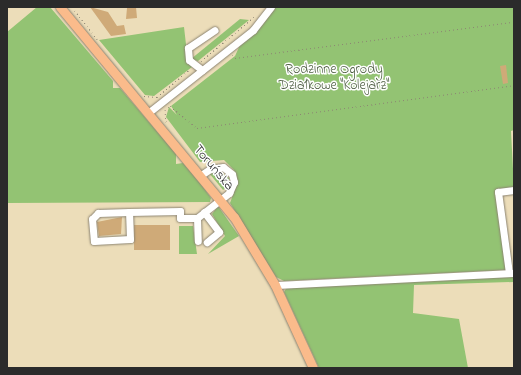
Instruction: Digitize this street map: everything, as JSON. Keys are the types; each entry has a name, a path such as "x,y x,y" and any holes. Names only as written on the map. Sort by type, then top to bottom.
{"main road":[{"name":"Toruńska","path":"60,7 221,199 247,235 274,286 313,368"}],"street":[{"path":"148,113 253,30 271,7"},
{"path":"202,70 197,64 189,60 188,48 215,30"},
{"path":"129,212 130,239 94,241 92,219 98,213 129,212 180,211 180,218 197,218 221,199 233,185 230,172 215,168 201,176"},
{"path":"274,286 512,273 498,192 514,190"},
{"path":"204,212 219,232 207,242"},
{"path":"197,218 198,241"}],"path":[{"path":"72,7 98,42"},
{"path":"138,91 146,97 156,97 256,15"},
{"path":"232,55 235,58 514,22"},
{"path":"167,124 164,119 170,105 197,128 514,85"}],"green space":[{"path":"37,7 50,7 113,81 113,88 120,88 176,154 176,164 183,163 211,198 210,202 7,203 7,32"},
{"name":"Rodzinne Ogrody Działkowe \"Kolejarz\"","path":"275,7 514,7 514,130 511,131 514,188 495,190 506,270 284,281 276,277 230,203 237,184 234,170 224,160 200,162 166,117 169,107 177,115 171,106 235,56 241,43 262,25"},
{"path":"240,19 249,20 198,61 191,59"},
{"path":"184,27 188,62 192,67 154,96 145,95 99,40"},
{"path":"219,171 229,178 229,186 223,190 209,173"},
{"path":"218,206 239,236 208,254 225,236 212,214"},
{"path":"179,226 193,226 197,254 179,254"},
{"path":"514,275 514,282 414,285 413,313 459,319 468,368 319,368 284,292 287,287"}],"building":[{"path":"90,7 108,12 117,26 124,25 126,34 111,36"},
{"path":"136,7 137,18 126,19 127,8"},
{"path":"506,65 508,83 503,84 500,66"},
{"path":"122,217 121,234 99,236 97,222"},
{"path":"134,225 170,225 170,250 134,250"}]}
